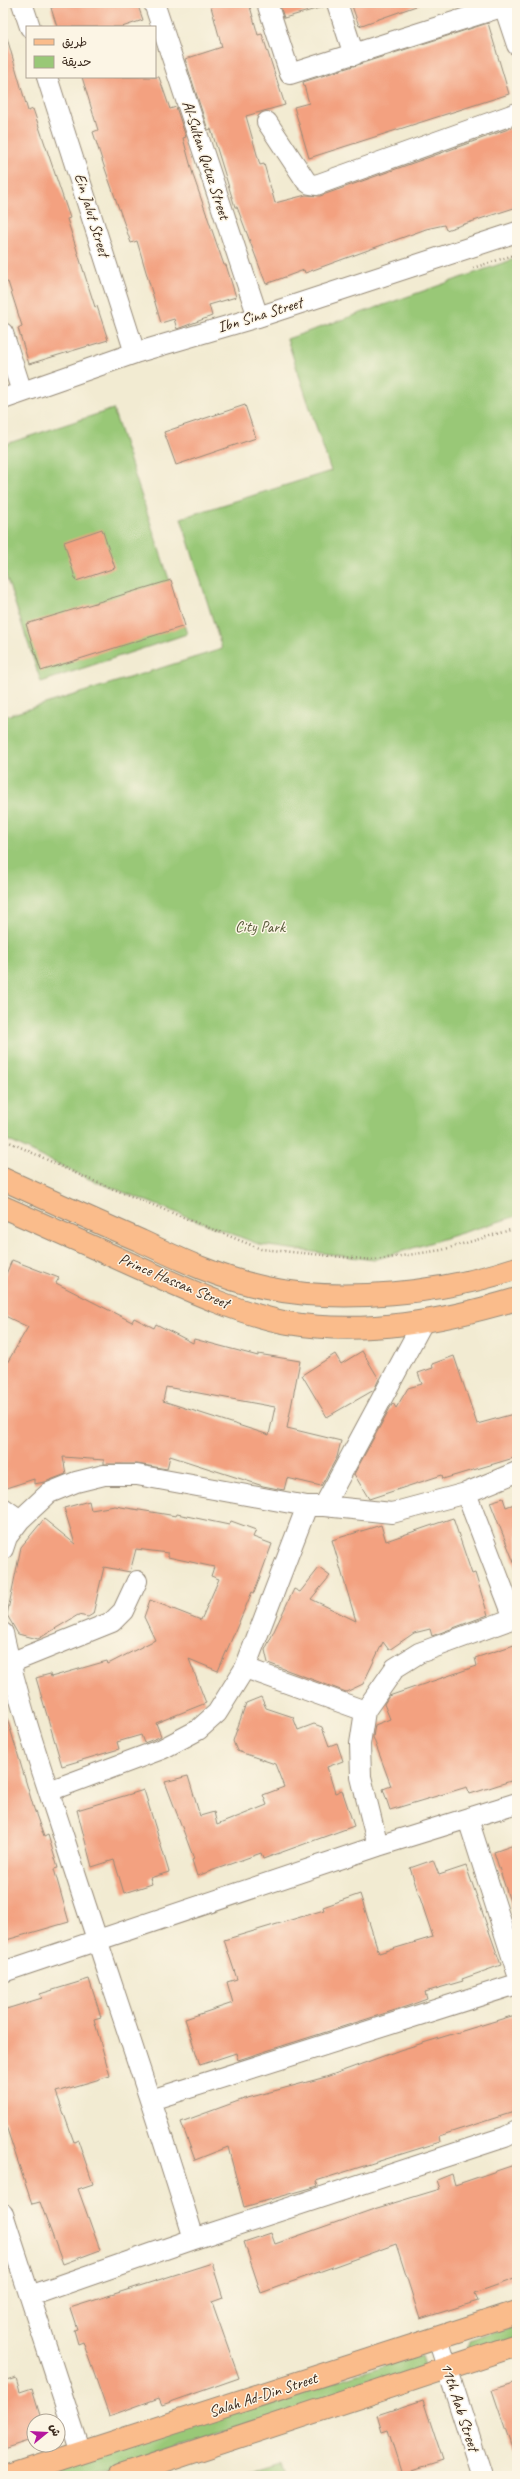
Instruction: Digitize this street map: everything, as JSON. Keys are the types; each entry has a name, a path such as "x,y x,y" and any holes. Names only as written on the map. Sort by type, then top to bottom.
{"main road":[{"name":"Prince Hassan Street","path":"3,1179 197,1267 265,1288 327,1296 392,1294 440,1287 517,1268"},
{"name":"Prince Hassan Street","path":"3,1207 208,1299 287,1323 342,1328 423,1322 474,1312 517,1299"},
{"name":"Salah Ad-Din Street","path":"8,2476 438,2339 517,2312"},
{"name":"Salah Ad-Din Street","path":"120,2476 517,2345"}],"street":[{"path":"22,3 30,26"},
{"name":"Al-Sultan Qutuz Street","path":"154,3 258,317"},
{"path":"267,3 290,74 354,55 507,4 517,45"},
{"path":"337,3 354,55"},
{"name":"Ein Jalut Street","path":"47,78 135,354"},
{"path":"267,122 306,180 310,184 316,185 517,113"},
{"name":"Ibn Sina Street","path":"3,399 135,354 258,317 517,232"},
{"path":"3,334 22,392"},
{"path":"49,1791 162,1749 198,1730 216,1713 245,1668 316,1506 423,1322"},
{"path":"3,1549 7,1537 20,1520 50,1493 76,1482 104,1475 137,1475 316,1506 392,1513 466,1493 517,1472"},
{"path":"378,1846 361,1777 360,1744 365,1711 395,1668 419,1653 515,1617 466,1493"},
{"path":"3,1508 20,1520"},
{"path":"10,1663 112,1622 123,1611 137,1581"},
{"path":"3,1633 10,1663 49,1791 96,1940 152,2100 194,2239"},
{"path":"245,1668 365,1711"},
{"path":"3,1972 378,1846 517,1804"},
{"path":"468,1819 517,1972"},
{"path":"152,2100 517,1984"},
{"path":"30,2296 194,2239 506,2137 517,2131"},
{"path":"3,2214 81,2453"},
{"name":"11th Aab Street","path":"438,2339 482,2476"}],"path":[{"path":"3,1139 84,1177 261,1249 374,1260 442,1250 517,1228"}],"green space":[{"name":"City Park","path":"517,258 517,1216 374,1260 261,1245 89,1179 3,1138 3,717 222,649 181,518 331,471 287,339"},
{"path":"113,409 187,634 41,682 3,567 3,445"},
{"path":"517,2325 517,2338 472,2352 468,2347 469,2341"},
{"path":"421,2356 424,2366 416,2371 88,2476 33,2476 412,2357"},
{"path":"279,2460 284,2476 229,2476"}],"building":[{"path":"52,3 137,3 143,20 125,26 57,26 51,8 53,7"},
{"path":"210,3 249,3 258,35 262,34 285,105 246,116 260,165 264,164 275,203 306,195 320,196 517,126 517,207 446,230 444,225 426,229 305,273 304,270 266,284 237,207 235,207 211,129 208,130 185,59 222,47"},
{"path":"279,3 322,3 323,7 284,18"},
{"path":"351,3 418,3 419,5 359,26"},
{"path":"488,23 509,94 309,158 294,107 309,103 303,82"},
{"path":"3,38 7,38 28,111 33,109 70,218 67,219 95,307 97,306 108,340 29,364 18,328 22,326 8,282 3,283"},
{"path":"159,77 170,109 176,107 186,137 183,138 194,178 224,265 226,265 236,297 209,305 212,316 177,329 174,319 161,323 137,241 131,243 103,163 93,132 98,130 82,78"},
{"path":"245,405 256,438 176,465 164,432"},
{"path":"102,529 115,568 76,581 64,542"},
{"path":"171,580 185,626 41,671 26,624"},
{"path":"12,1260 59,1278 56,1283 132,1322 134,1318 154,1328 156,1324 193,1343 194,1339 258,1356 258,1354 300,1361 287,1428 341,1441 337,1457 321,1486 287,1478 284,1490 263,1486 170,1456 167,1469 137,1464 104,1464 104,1460 63,1457 66,1474 45,1482 34,1484 34,1479 3,1489 3,1370 28,1327 3,1315 3,1281","holes":["166,1387 275,1407 269,1435 163,1401"]},
{"path":"362,1351 379,1379 374,1390 327,1417 302,1375 335,1354 341,1364"},
{"path":"454,1356 477,1424 517,1413 517,1457 443,1479 442,1475 369,1499 354,1474 390,1408 393,1403 396,1408 408,1388 422,1384 418,1373 433,1368 432,1364"},
{"path":"503,1498 506,1507 517,1503 517,1570 490,1502"},
{"path":"89,1501 91,1510 115,1506 176,1516 177,1514 229,1525 231,1521 256,1530 253,1537 272,1544 254,1593 252,1592 218,1671 189,1659 206,1703 156,1723 161,1736 157,1738 144,1743 141,1735 117,1742 119,1749 62,1766 36,1678 50,1674 51,1677 107,1661 108,1664 155,1640 144,1617 150,1600 201,1620 219,1579 211,1576 214,1567 168,1557 168,1553 136,1549 130,1572 104,1567 93,1614 88,1617 78,1615 38,1639 18,1634 7,1615 21,1547 44,1519 75,1544 64,1508"},
{"path":"453,1518 472,1574 475,1573 488,1615 432,1636 430,1629 414,1633 389,1650 383,1642 363,1684 346,1692 268,1663 265,1650 294,1589 300,1592 319,1568 330,1576 311,1599 356,1621 332,1540 381,1525 386,1541"},
{"path":"517,1644 517,1779 470,1794 467,1787 390,1810 383,1789 391,1786 373,1737 375,1725 390,1719 384,1704 389,1696 477,1666 475,1658"},
{"path":"261,1697 266,1708 293,1717 298,1730 314,1724 322,1727 329,1746 337,1743 343,1761 327,1767 335,1793 342,1790 354,1826 263,1859 261,1853 197,1876 192,1860 194,1859 165,1782 188,1776 200,1816 214,1812 217,1825 267,1805 263,1795 284,1787 275,1764 237,1751 233,1741 246,1703"},
{"path":"7,1718 34,1809 44,1837 48,1835 58,1868 54,1869 69,1922 3,1941 3,1719"},
{"path":"144,1790 169,1872 150,1878 152,1884 124,1893 114,1860 92,1867 77,1810"},
{"path":"517,1844 517,1913 514,1914 494,1852"},
{"path":"433,1860 439,1875 466,1866 501,1965 462,1979 463,1981 425,1992 427,1999 408,2006 238,2060 236,2053 200,2065 185,2019 233,2003 227,1982 237,1979 224,1940 324,1910 323,1907 360,1894 379,1953 433,1937 410,1868"},
{"path":"89,1979 101,2017 94,2019 110,2076 56,2092 74,2142 78,2140 93,2184 78,2189 100,2250 63,2264 40,2202 32,2204 3,2117 3,2010 42,1998 40,1994"},
{"path":"515,2015 517,2022 517,2111 439,2136 440,2142 316,2181 318,2186 244,2207 228,2147 195,2160 181,2122 244,2099 326,2077 400,2050"},
{"path":"517,2164 517,2278 475,2293 478,2301 420,2319 396,2244 261,2293 244,2242 271,2233 275,2244 374,2209 440,2189 437,2180 452,2174 455,2185"},
{"path":"212,2263 223,2298 212,2302 239,2378 162,2405 159,2398 109,2416 83,2342 78,2344 74,2330 77,2329 70,2308"},
{"path":"16,2378 20,2392 32,2388 40,2413 26,2413 26,2442 3,2449 3,2382"},
{"path":"517,2382 517,2456 515,2457 492,2390"},
{"path":"423,2400 443,2461 402,2474 388,2430 382,2432 377,2415"}]}
